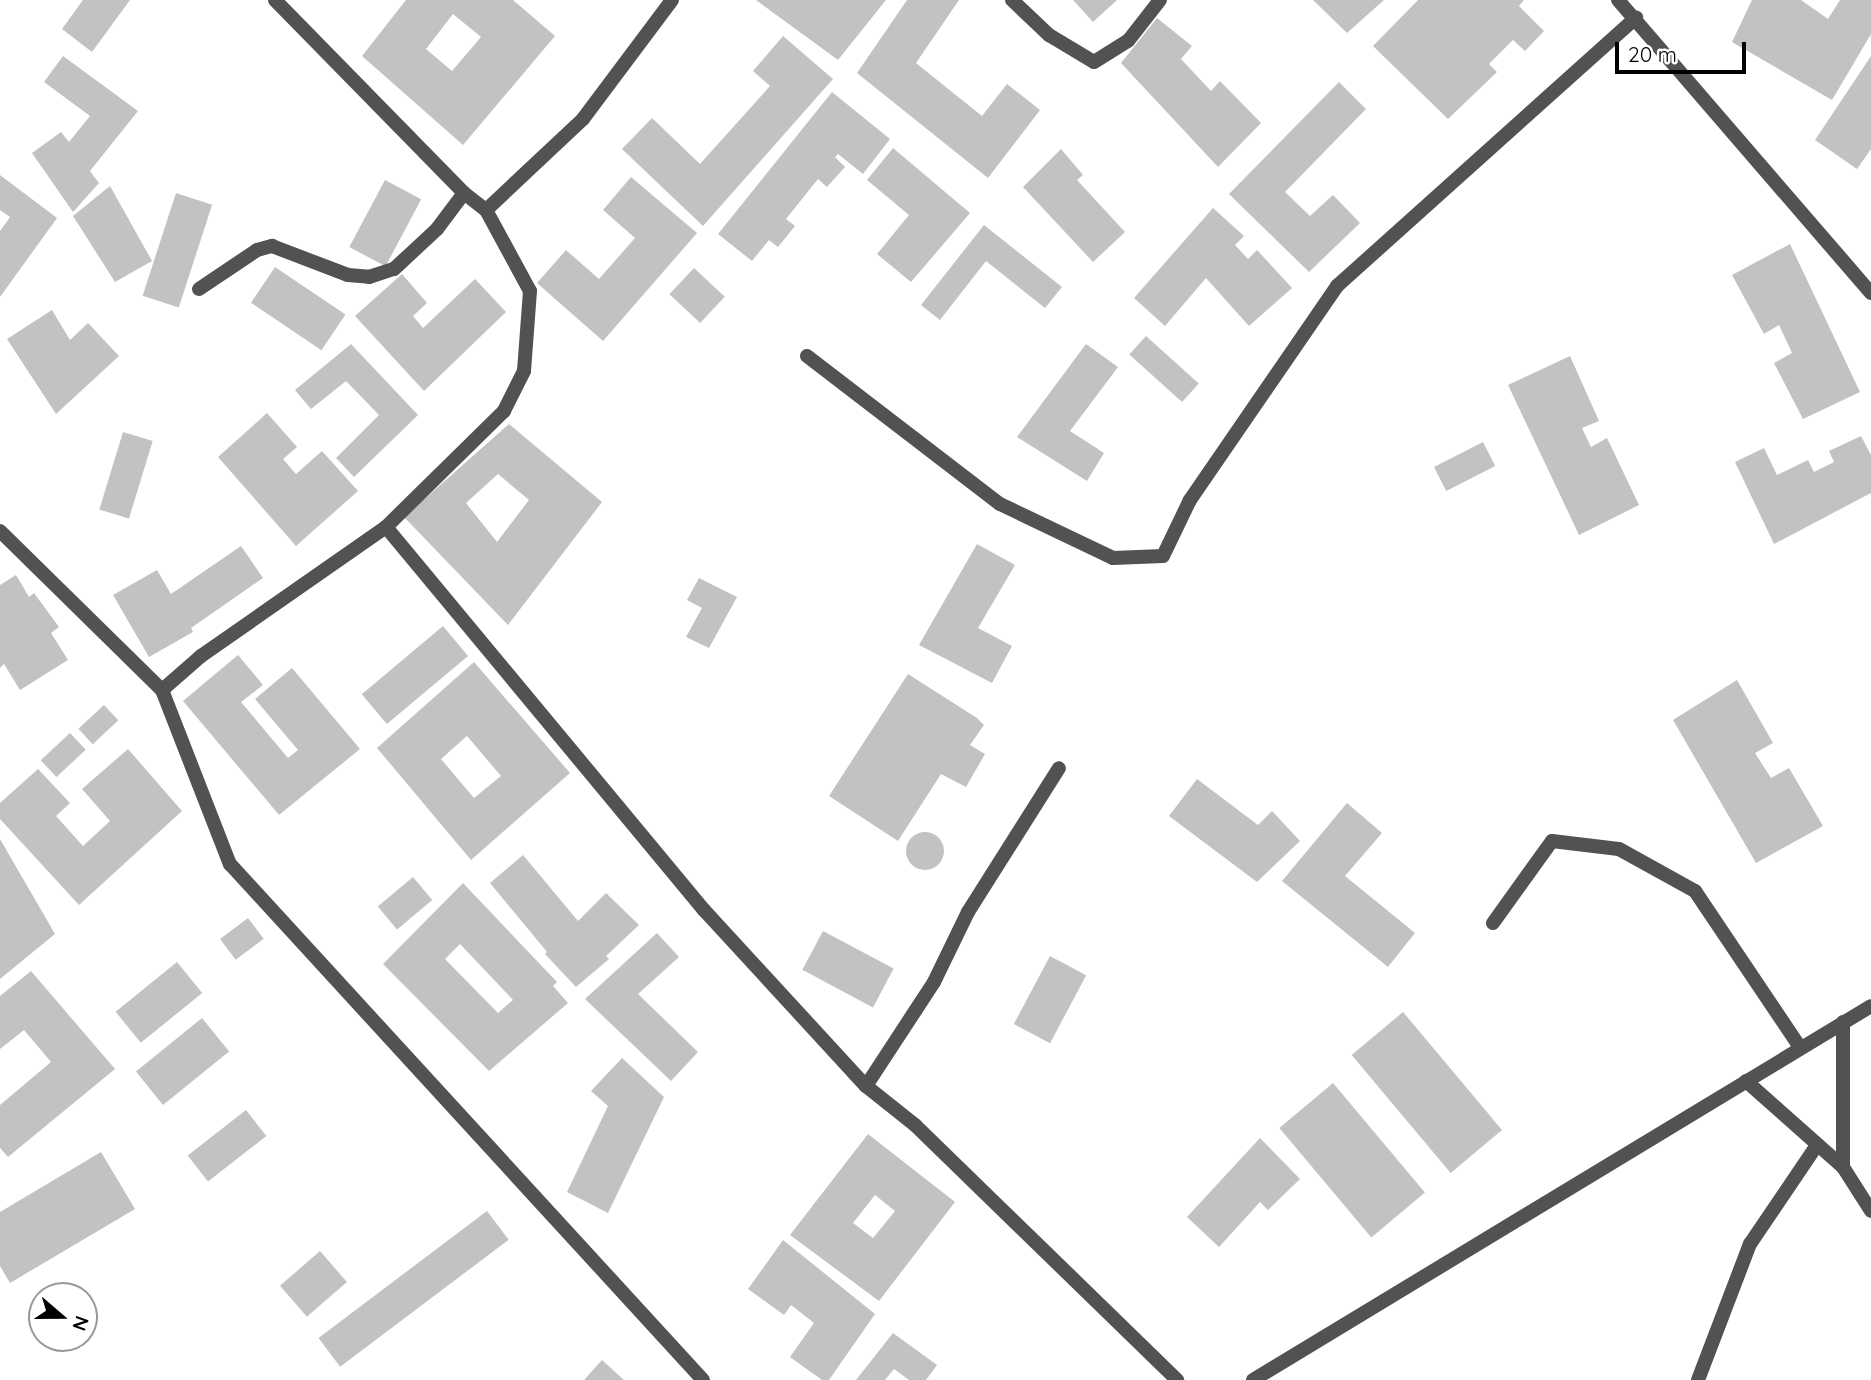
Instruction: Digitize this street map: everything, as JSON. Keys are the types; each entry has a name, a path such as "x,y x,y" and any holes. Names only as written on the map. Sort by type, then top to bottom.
{"street":[{"path":"162,690 201,656 386,527 479,440 504,411 524,371 530,291 486,210 464,193 275,0"},
{"path":"486,210 583,119 672,0"},
{"path":"1012,0 1049,35 1094,62 1128,41 1160,0"},
{"path":"1619,0 1871,293"},
{"path":"807,356 1000,504 1114,558 1163,556 1190,500 1337,286 1636,18"},
{"path":"200,289 257,250 272,246 348,275 369,277 394,269 437,229 464,193"},
{"path":"386,527 704,910 866,1086 915,1125 1177,1380"},
{"path":"0,531 162,690 230,863 703,1380"},
{"path":"866,1086 934,982 968,912 1059,768"},
{"path":"1493,923 1552,841 1619,849 1695,891 1801,1047"},
{"path":"1253,1380 1871,1006"},
{"path":"1843,1022 1843,1167"},
{"path":"1746,1081 1843,1167 1871,1212"},
{"path":"1698,1380 1750,1244 1817,1144"}],"building":[{"path":"83,0 130,0 92,52 62,29"},
{"path":"406,0 513,0 555,36 463,145 362,56","holes":["453,14 481,37 452,71 426,49"]},
{"path":"756,0 886,0 838,60"},
{"path":"907,0 959,0 916,63 982,116 1007,84 1040,110 988,178 857,73"},
{"path":"1073,0 1117,0 1093,22"},
{"path":"1313,0 1384,0 1347,33"},
{"path":"1418,0 1524,0 1519,6 1544,31 1525,51 1513,40 1489,64 1497,72 1448,119 1373,46"},
{"path":"1752,0 1801,0 1828,19 1840,0 1871,0 1871,34 1832,100 1732,42"},
{"path":"1157,18 1192,46 1181,59 1211,91 1220,81 1261,123 1218,167 1121,63"},
{"path":"783,36 833,79 703,226 622,149 652,118 700,164 770,86 753,71"},
{"path":"63,56 138,111 90,171 99,183 73,212 32,153 61,132 69,142 90,116 44,82"},
{"path":"1871,56 1871,149 1857,169 1815,140"},
{"path":"1339,82 1366,109 1285,192 1310,216 1333,195 1360,223 1309,272 1229,194"},
{"path":"832,92 890,139 863,174 838,154 835,157 845,167 827,187 818,179 786,219 795,226 778,247 769,240 752,261 718,234"},
{"path":"893,148 970,213 911,282 877,254 909,215 867,180"},
{"path":"1061,149 1083,175 1077,180 1125,232 1093,262 1023,187"},
{"path":"0,175 57,218 0,297 0,231 10,217 0,210"},
{"path":"631,177 697,233 603,341 537,283 566,250 599,279 635,238 603,210"},
{"path":"385,180 421,199 386,266 349,247"},
{"path":"110,186 152,261 115,282 73,216"},
{"path":"176,193 212,205 179,307 143,296"},
{"path":"1213,208 1244,236 1235,245 1248,259 1257,250 1292,288 1249,326 1206,278 1165,326 1134,298"},
{"path":"984,225 1062,287 1045,308 986,261 940,320 921,305"},
{"path":"1790,244 1860,392 1803,419 1774,363 1792,353 1779,325 1764,334 1732,275"},
{"path":"275,267 345,315 321,350 251,303"},
{"path":"694,268 725,297 700,323 669,294"},
{"path":"402,274 427,303 413,316 423,328 475,279 506,312 424,391 355,316"},
{"path":"52,310 70,340 88,323 119,356 56,414 7,339"},
{"path":"1146,336 1199,384 1182,402 1129,355"},
{"path":"351,344 418,415 354,477 336,458 379,415 346,381 311,409 295,390"},
{"path":"1086,344 1118,367 1070,431 1104,453 1087,481 1017,437"},
{"path":"1570,356 1599,421 1582,428 1591,447 1607,438 1639,505 1579,535 1508,385"},
{"path":"267,413 297,447 283,459 296,474 322,451 358,491 296,546 218,457"},
{"path":"509,424 602,502 508,625 404,517","holes":["498,474 529,500 497,542 466,503"]},
{"path":"123,432 153,441 129,519 99,509"},
{"path":"1861,436 1871,455 1871,493 1774,544 1735,462 1764,448 1777,475 1808,460 1814,472 1834,462 1829,451"},
{"path":"1483,442 1495,466 1446,491 1434,467"},
{"path":"977,544 1015,565 978,628 1012,646 992,683 919,645"},
{"path":"241,546 263,578 191,628 193,632 149,657 113,595 157,570 171,594"},
{"path":"16,575 29,597 34,593 59,627 51,633 68,660 20,690 4,664 0,668 0,585"},
{"path":"699,578 737,597 709,648 686,637 702,608 687,600"},
{"path":"443,626 468,656 387,724 362,694"},
{"path":"238,655 263,685 241,702 288,758 298,750 255,699 292,668 360,749 279,815 183,701"},
{"path":"474,662 570,773 471,860 377,748","holes":["467,736 501,776 474,798 441,759"]},
{"path":"908,674 984,725 970,745 985,754 966,787 941,774 898,841 829,796"},
{"path":"1737,680 1773,743 1755,753 1771,778 1789,768 1823,826 1756,863 1673,720"},
{"path":"104,705 118,720 93,744 78,729"},
{"path":"70,733 86,750 56,777 41,760"},
{"path":"128,749 182,811 79,905 0,819 0,803 38,769 70,803 56,816 83,846 110,821 82,789"},
{"path":"1197,779 1258,825 1272,811 1300,841 1257,882 1169,816"},
{"path":"1347,803 1382,833 1345,876 1415,933 1388,967 1282,881"},
{"path":"925,832 938,838 944,851 938,864 925,870 912,864 906,851 912,838"},
{"path":"0,839 55,934 0,979"},
{"path":"523,855 578,921 606,893 639,925 606,956 609,959 576,987 545,954 547,952 490,883"},
{"path":"413,877 432,900 397,930 378,907"},
{"path":"463,883 557,982 553,986 568,1003 489,1071 383,964","holes":["460,944 513,1000 498,1013 445,959"]},
{"path":"248,918 264,939 236,960 220,939"},
{"path":"823,931 894,969 873,1007 802,970"},
{"path":"657,933 679,957 638,994 698,1052 671,1081 585,999"},
{"path":"1050,956 1086,975 1050,1043 1014,1024"},
{"path":"177,962 202,993 141,1043 116,1012"},
{"path":"31,971 115,1069 8,1157 0,1148 0,1105 51,1062 24,1030 0,1049 0,996"},
{"path":"1403,1012 1502,1130 1451,1173 1352,1055"},
{"path":"202,1018 229,1051 163,1105 136,1071"},
{"path":"622,1058 664,1097 608,1213 567,1192 608,1106 591,1091"},
{"path":"1333,1083 1425,1193 1371,1238 1279,1128"},
{"path":"246,1110 266,1136 208,1182 188,1156"},
{"path":"868,1134 955,1202 879,1301 790,1235","holes":["875,1195 895,1211 873,1238 853,1223"]},
{"path":"1260,1138 1300,1179 1268,1210 1260,1202 1219,1247 1187,1217"},
{"path":"101,1152 135,1209 10,1283 0,1266 0,1212"},
{"path":"487,1211 509,1240 340,1367 318,1338"},
{"path":"783,1240 875,1314 829,1380 822,1380 790,1357 814,1323 791,1305 784,1315 748,1289"},
{"path":"320,1251 347,1282 307,1317 280,1286"},
{"path":"893,1333 937,1365 926,1380 909,1380 894,1369 885,1380 856,1380"},
{"path":"602,1360 624,1380 584,1380"}]}
